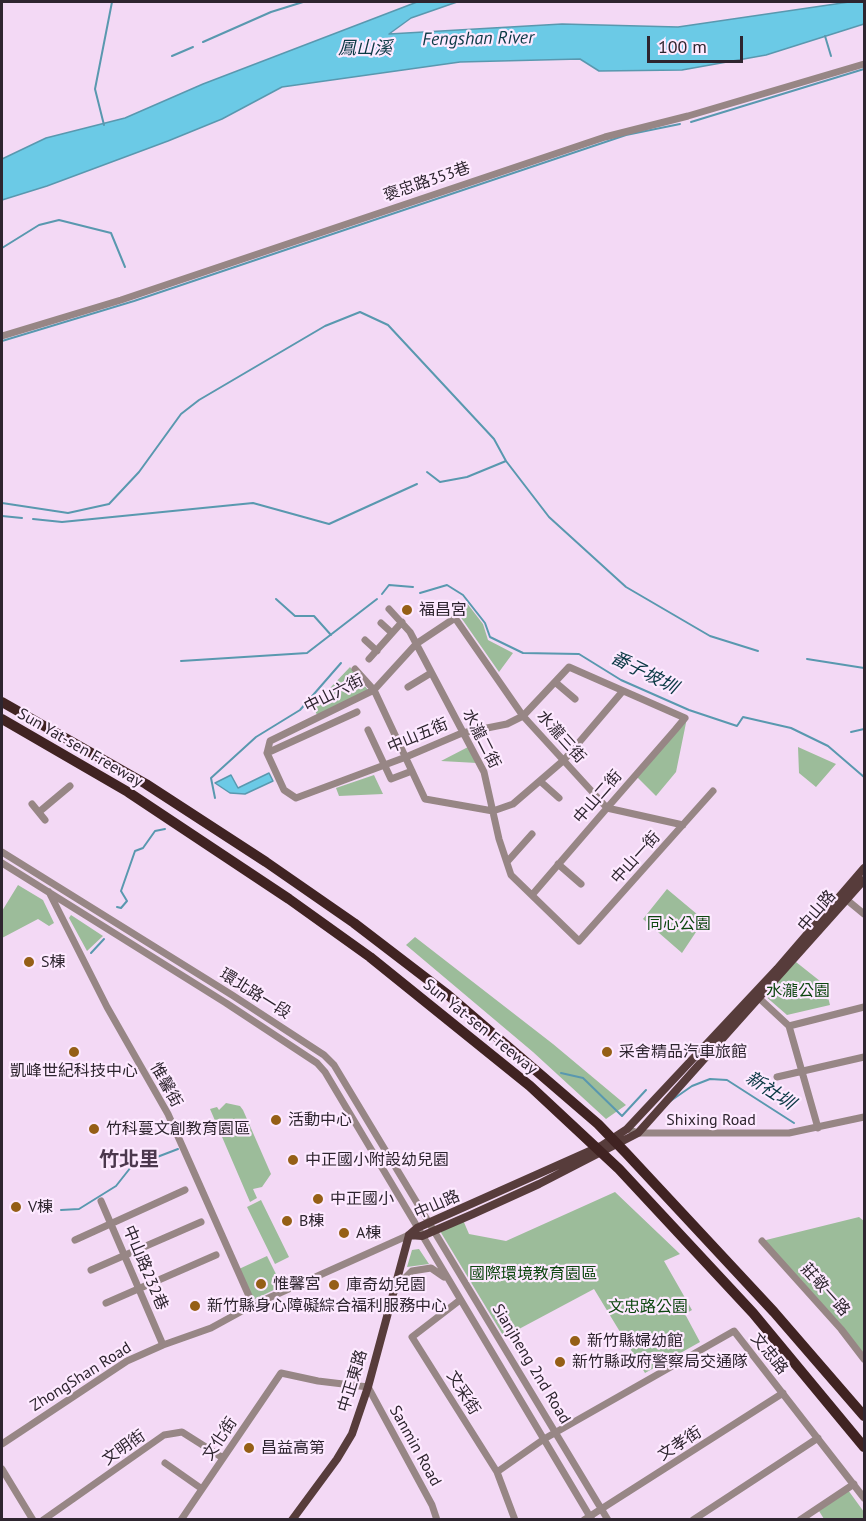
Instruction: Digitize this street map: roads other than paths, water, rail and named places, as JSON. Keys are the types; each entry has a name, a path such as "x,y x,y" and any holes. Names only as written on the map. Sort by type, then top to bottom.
{"highway":[{"name":"Sun Yat-sen Freeway","path":"2,702 146,784 354,923 448,995 598,1125 626,1153 767,1304 864,1416"},
{"name":"Sun Yat-sen Freeway","path":"2,719 128,792 289,899 436,1009 530,1086 611,1162 753,1313 864,1447"}],"main road":[{"name":"中山路","path":"433,1226 601,1146 627,1129 777,969 864,868"},
{"name":"中山路","path":"409,1235 539,1184 638,1133 864,880"},
{"name":"中正東路","path":"292,1520 337,1459 352,1434 368,1387 409,1235"}],"street":[{"name":"褒忠路353巷","path":"2,336 122,300 606,137 864,64"},
{"name":"水瀧二街","path":"389,609 402,622 416,644 484,772 511,875 579,941"},
{"name":"中山六街","path":"267,753 270,741 374,690 416,644 455,618"},
{"name":"水瀧三街","path":"455,618 523,716 607,808"},
{"path":"369,659 402,622"},
{"path":"381,623 392,633"},
{"path":"365,640 377,651"},
{"name":"中山五街","path":"267,753 284,790 296,798 406,757 462,732 507,724 523,716 569,667 622,692"},
{"path":"355,669 374,690 425,799 493,811 513,804 564,760 622,692"},
{"path":"408,687 431,673"},
{"path":"555,682 575,699"},
{"name":"中山二街","path":"532,895 685,718 622,692"},
{"path":"267,753 357,711"},
{"path":"368,730 391,779 412,771"},
{"path":"540,781 560,798"},
{"path":"39,812 70,786"},
{"name":"中山一街","path":"579,941 712,791"},
{"path":"32,804 45,820"},
{"path":"607,808 683,825"},
{"path":"507,862 532,834"},
{"name":"環北路一段","path":"2,852 324,1055 343,1078 433,1226"},
{"name":"環北路一段","path":"2,863 317,1063 333,1084 419,1232"},
{"path":"558,864 581,884"},
{"path":"49,893 50,884"},
{"name":"惟馨街","path":"49,893 107,1007 168,1114 254,1305"},
{"path":"847,900 864,914"},
{"path":"760,999 789,1026 818,1128"},
{"path":"789,1026 864,1007"},
{"path":"777,1077 864,1057"},
{"name":"Shixing Road","path":"627,1129 638,1133 789,1133 864,1117"},
{"path":"75,1240 185,1190"},
{"name":"中山路232巷","path":"102,1201 163,1345"},
{"path":"91,1270 126,1257 201,1222"},
{"name":"Sianjheng 2nd Road","path":"433,1226 608,1520"},
{"name":"Sianjheng 2nd Road","path":"419,1232 544,1439 588,1518"},
{"name":"ZhongShan Road","path":"2,1444 127,1361 211,1328 254,1305 409,1235"},
{"name":"莊敬一路","path":"762,1241 841,1329 864,1359"},
{"path":"106,1303 216,1255"},
{"path":"396,1287 412,1271 431,1268 448,1280"},
{"name":"文采街","path":"460,1300 412,1337 497,1472 515,1520"},
{"name":"文忠路","path":"497,1472 544,1439 734,1331 864,1498"},
{"name":"文化街","path":"181,1520 281,1373 318,1381 368,1387"},
{"name":"Sanmin Road","path":"368,1387 432,1505 437,1520"},
{"name":"文孝街","path":"588,1518 783,1393"},
{"name":"文明街","path":"43,1520 164,1436 182,1431 223,1458"},
{"path":"693,1520 818,1438"},
{"path":"165,1464 202,1489"},
{"path":"2,1469 33,1520"},
{"path":"800,1520 854,1484"}],"water":[{"name":"鳳山溪","path":"417,2 457,2 411,18 389,34 562,24 678,27 849,2 864,2 864,24 766,55 682,70 599,71 580,59 460,62 282,87 222,119 168,141 47,186 2,200 2,159 46,138 125,118 203,84"},
{"path":"269,773 273,781 245,794 230,793 215,783 231,775 238,788"}],"waterway":[{"path":"104,125 95,89 112,2"},
{"path":"203,42 271,12 303,2"},
{"path":"825,36 831,56"},
{"path":"172,56 193,47"},
{"path":"691,122 864,69"},
{"path":"2,341 134,301 626,135 680,124"},
{"path":"2,248 39,225 59,220 111,233 125,267"},
{"path":"2,503 68,513 109,504 139,472 181,414 199,400 325,326 360,312 388,325 494,439 506,461 549,517 626,587 710,636 758,651"},
{"path":"427,472 440,482 467,477 506,461"},
{"path":"33,519 62,522 253,503 329,524 417,484"},
{"path":"2,516 22,518"},
{"path":"382,594 389,585 413,587"},
{"name":"番子坡圳","path":"420,593 447,585 463,595 485,623 490,637 523,653 579,654 621,680 689,710 737,726 743,717 791,728 828,746 864,777"},
{"path":"276,599 295,616 314,616 331,635"},
{"path":"181,661 307,653 377,599"},
{"path":"807,659 864,668"},
{"name":"番子坡圳","path":"215,798 211,778 256,737 300,710 341,663"},
{"path":"851,732 864,729"},
{"name":"番子坡圳","path":"117,907 121,908 127,901 121,891 135,851 143,848 155,831 165,829"},
{"path":"91,953 104,939"},
{"name":"新社圳","path":"561,1073 583,1078 622,1116 646,1090"},
{"name":"新社圳","path":"669,1102 692,1086 710,1079 727,1080 794,1123"},
{"name":"新社圳","path":"61,1210 79,1209 116,1186 131,1167 178,1149"}],"place":[{"name":"福昌宮","path":"407,610"},
{"name":"S棟","path":"29,962"},
{"name":"凱峰世紀科技中心","path":"74,1052"},
{"name":"采舍精品汽車旅館","path":"607,1052"},
{"name":"活動中心","path":"276,1120"},
{"name":"竹科蔓文創教育園區","path":"94,1129"},
{"name":"中正國小附設幼兒園","path":"293,1160"},
{"name":"中正國小","path":"318,1199"},
{"name":"V棟","path":"16,1207"},
{"name":"B棟","path":"287,1221"},
{"name":"A棟","path":"344,1233"},
{"name":"惟馨宮","path":"261,1284"},
{"name":"庫奇幼兒園","path":"334,1285"},
{"name":"新竹縣身心障礙綜合福利服務中心","path":"195,1306"},
{"name":"新竹縣婦幼館","path":"575,1341"},
{"name":"新竹縣政府警察局交通隊","path":"560,1362"},
{"name":"昌益高第","path":"249,1448"}],"district":[{"name":"竹北里","path":"129,1160"}],"water label":[{"name":"Fengshan River","path":"478,39"}],"park label":[{"name":"同心公園","path":"679,924"},
{"name":"水瀧公園","path":"798,991"},
{"name":"國際環境教育園區","path":"533,1274"},
{"name":"文忠路公園","path":"648,1307"}]}
